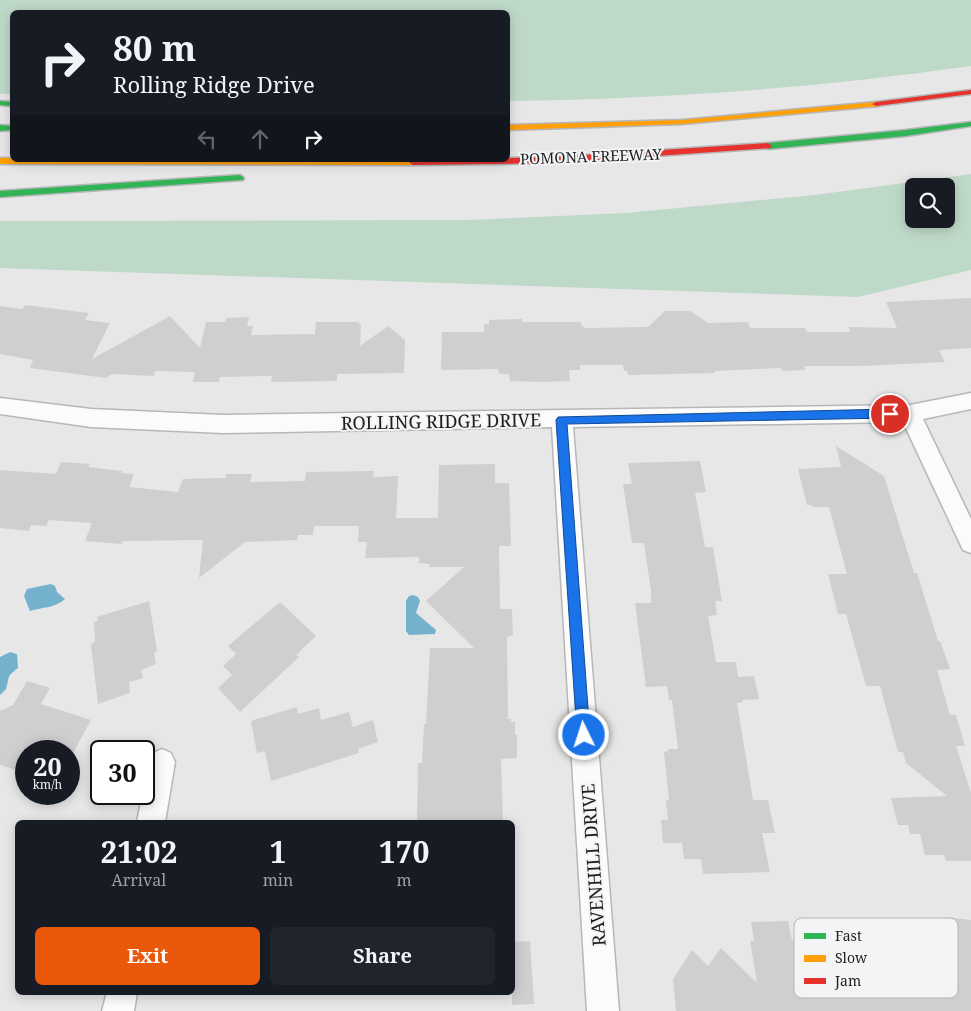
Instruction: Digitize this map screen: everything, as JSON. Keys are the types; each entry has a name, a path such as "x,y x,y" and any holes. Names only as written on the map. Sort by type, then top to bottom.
{"highway":[{"name":"POMONA FREEWAY","path":"510,128 716,119 898,102 971,92"},
{"path":"510,160 555,160 732,149 906,133 971,124"},
{"path":"0,194 254,176 125,174"}],"street":[{"name":"ROLLING RIDGE DRIVE","path":"0,406 91,418 223,424 910,413 971,400"},
{"path":"910,413 971,543"},
{"name":"RAVENHILL DRIVE","path":"562,420 603,1011"},
{"path":"151,820 162,762"},
{"path":"118,1011 121,995"}],"green space":[{"path":"0,0 971,0 971,66 913,74 740,91 624,98 510,101 510,10 10,10 10,94 0,94"},
{"path":"971,174 971,270 858,297 0,268 0,221 468,220 626,213 815,195 905,183 905,228 955,228 955,178 941,178"}],"water":[{"path":"51,584 55,586 57,592 65,599 53,606 30,611 24,596 27,589"},
{"path":"409,596 418,597 420,601 416,613 436,630 435,634 409,635 406,631 406,601"},
{"path":"10,652 17,654 18,668 10,675 6,689 0,695 0,657"}],"building":[{"path":"971,298 971,348 939,350 945,362 861,366 804,366 805,370 782,371 781,368 714,371 715,373 628,375 627,371 624,371 623,365 580,365 580,370 569,370 570,381 543,382 510,381 509,374 499,374 498,369 441,370 442,332 484,332 484,324 489,324 489,320 522,319 522,322 581,322 585,328 648,327 665,311 690,311 708,323 748,322 750,328 805,328 807,332 850,332 849,327 897,328 886,302"},
{"path":"25,305 89,313 85,320 110,323 92,359 170,316 200,348 206,322 225,322 226,318 249,317 247,326 253,326 251,335 315,334 316,322 359,322 361,324 360,346 388,326 405,340 404,373 337,374 337,381 271,382 272,376 220,377 219,382 193,382 195,372 155,371 154,376 112,374 106,378 30,368 33,360 0,354 0,306 22,309"},
{"path":"836,446 884,476 914,573 917,573 938,641 940,641 950,669 937,670 950,715 956,715 965,746 956,746 971,793 971,861 946,861 944,855 925,855 920,834 910,834 908,825 898,825 891,798 947,796 906,763 903,752 898,752 880,686 866,686 846,614 838,614 828,574 847,574 829,507 812,507 812,505 807,505 798,469 841,467"},
{"path":"700,461 706,492 695,493 705,547 713,547 722,601 715,601 717,615 708,616 716,662 736,662 738,677 754,676 759,699 742,700 743,702 737,703 753,800 768,800 775,833 762,833 770,872 703,874 701,859 684,859 682,843 663,843 661,820 668,820 666,800 669,800 664,752 668,751 668,749 678,749 672,700 669,700 667,686 646,687 635,603 651,603 651,591 644,543 632,543 623,484 632,484 628,463"},
{"path":"61,462 90,464 88,467 134,474 129,487 178,492 183,479 226,478 226,474 252,474 250,482 305,481 306,472 374,471 373,477 398,476 396,518 438,518 439,465 495,464 495,483 509,483 511,546 499,546 500,609 512,609 513,635 507,637 508,719 511,719 511,722 515,722 515,735 517,735 517,758 501,759 503,820 417,820 418,763 422,763 430,648 474,648 426,601 464,567 429,567 430,564 419,563 419,557 365,558 367,542 358,542 359,526 314,526 313,535 298,535 297,540 245,542 199,578 203,540 123,541 122,544 85,541 92,523 49,520 46,526 31,525 29,531 0,528 0,470 56,474"},
{"path":"149,601 157,651 154,652 156,664 141,670 143,678 129,682 130,693 98,704 91,645 95,641 94,622 98,621 97,617"},
{"path":"280,602 316,636 296,655 299,657 240,712 218,688 232,675 223,666 236,654 228,646"},
{"path":"27,681 50,688 41,704 91,720 80,740 15,740 15,770 0,765 0,711 13,705"},
{"path":"297,707 298,714 319,708 321,720 349,712 353,727 373,720 378,742 358,749 359,753 271,781 265,751 257,753 251,721"},
{"path":"958,919 971,920 971,1011 676,1011 673,979 692,950 708,966 721,948 757,983 750,941 754,941 751,922 788,921 792,940 794,940 794,998 958,998"},
{"path":"530,941 534,1004 512,1005 512,995 515,995 515,942"}],"traffic: fast":[{"path":"0,103 10,104"},
{"path":"768,146 906,133 971,124"},
{"path":"0,128 10,128"},
{"path":"0,194 240,178"}],"traffic: slow":[{"path":"510,128 682,122 876,104"},
{"path":"0,161 10,161"}],"traffic: jam":[{"path":"876,104 971,92"},
{"path":"510,161 555,160 768,146"}],"route":[{"path":"584,735 562,420 890,414"}]}
